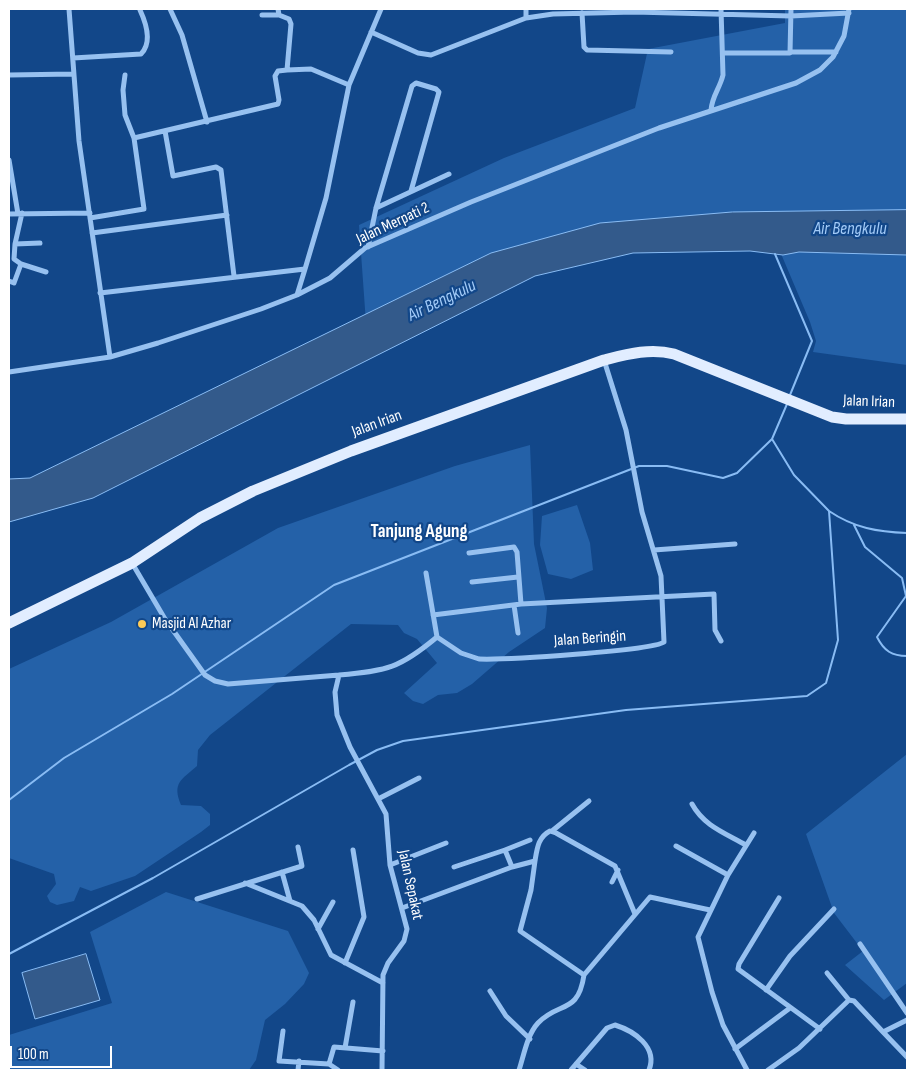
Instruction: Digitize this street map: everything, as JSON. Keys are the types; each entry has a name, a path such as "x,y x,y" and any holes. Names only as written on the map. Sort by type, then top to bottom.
{"main road":[{"name":"Jalan Irian","path":"9,623 132,563 200,518 286,477 359,448 604,360 643,352 664,351 818,413 846,419 907,419"}],"street":[{"path":"69,9 79,141 110,357"},
{"path":"170,9 182,35 207,122"},
{"path":"297,295 324,206 349,85 382,9"},
{"path":"526,9 526,18"},
{"path":"791,9 791,52"},
{"path":"73,58 141,54 146,48 148,32 140,10"},
{"path":"371,32 418,53 430,55 526,18 634,10 721,11 792,16 849,11 844,36 836,52 723,53"},
{"path":"712,110 714,94 721,83 723,75 721,11"},
{"path":"262,15 278,12 291,22 287,70"},
{"path":"582,13 584,47 587,50 671,52"},
{"name":"Jalan Merpati 2","path":"9,372 110,357 200,330 297,295 336,274 355,255 368,247 586,156 810,76 828,63 836,52"},
{"path":"134,138 278,104 275,76 277,72 308,68 349,85"},
{"path":"9,75 73,74"},
{"path":"9,214 90,215 144,209 134,138 125,115 123,90 125,75"},
{"path":"368,247 376,208 412,86 416,83 436,89 439,92 411,191"},
{"path":"165,132 173,176 220,168 234,276"},
{"path":"9,160 20,214 14,259 22,264 46,272"},
{"path":"376,208 449,174"},
{"path":"92,233 227,216"},
{"path":"15,244 40,243"},
{"path":"9,281 14,283 22,264"},
{"path":"100,293 234,276 305,270"},
{"name":"Jalan Beringin","path":"437,637 462,653 479,659 656,646 665,641 664,597 654,550 631,464 626,430 604,360"},
{"path":"654,550 735,544"},
{"path":"469,553 514,547 517,552 521,604"},
{"path":"132,563 165,619 199,668 205,675 215,681 228,684 376,672 399,666 437,637 426,573"},
{"path":"472,582 518,577"},
{"path":"433,615 521,604 714,594 715,630 721,641"},
{"path":"514,605 518,633"},
{"name":"Jalan Sepakat","path":"339,674 335,692 336,709 350,748 378,799 387,820 390,866 407,934 386,966 383,984 382,1070"},
{"path":"378,799 419,778"},
{"path":"584,975 520,931 529,900 540,841 546,834 589,801"},
{"path":"692,804 704,821 746,845"},
{"path":"552,831 614,865 618,870 635,914"},
{"path":"746,1070 714,1000 699,943 700,931 710,910 728,875 754,833"},
{"path":"454,867 530,840"},
{"path":"390,866 446,843"},
{"path":"676,846 728,875"},
{"path":"197,899 303,866 298,847"},
{"path":"345,963 364,919 353,850"},
{"path":"505,850 512,867"},
{"path":"402,908 512,867 536,861"},
{"path":"612,882 618,870"},
{"path":"282,872 290,900"},
{"path":"245,883 290,900 306,910 318,929 329,953 383,984"},
{"path":"519,1070 530,1039 542,1020 576,999 582,988 584,975 650,896 710,910"},
{"path":"779,898 738,967 740,972 820,1028"},
{"path":"318,929 334,902"},
{"path":"766,990 790,956 834,909"},
{"path":"860,944 907,1013"},
{"path":"827,973 849,1000 854,1001 907,1057"},
{"path":"490,991 506,1016 530,1039"},
{"path":"768,1070 820,1028 849,1000"},
{"path":"345,1048 353,1002"},
{"path":"735,1049 790,1008"},
{"path":"882,1032 907,1020"},
{"path":"571,1070 607,1028 615,1025 631,1032 646,1044 651,1057 649,1070"},
{"path":"283,1031 279,1061 329,1064 338,1070"},
{"path":"329,1064 333,1048 383,1051"},
{"path":"298,1070 299,1061"},
{"path":"576,1064 585,1070"}],"shaded area":[{"path":"785,9 907,9 907,365 813,352 816,341 810,322 776,242 742,218 366,323 359,225 504,158 635,108 648,49 785,23"},
{"path":"530,445 534,544 547,608 545,628 509,652 472,684 457,693 438,695 423,704 413,701 404,693 437,663 417,639 404,633 398,625 351,624 210,735 198,750 197,766 180,782 177,792 181,805 201,806 210,814 210,825 201,832 135,876 91,891 80,887 74,901 57,905 50,902 47,896 56,884 54,874 9,858 9,669 111,622 278,528 455,466"},
{"path":"577,505 590,543 593,570 571,579 548,574 540,545 542,516"},
{"path":"907,754 907,983 884,1000 845,965 863,951 834,913 806,834"},
{"path":"166,892 288,931 309,973 304,984 285,1004 265,1020 256,1060 249,1070 9,1070 9,1035 112,1003 90,932"}],"water":[{"name":"Air Bengkulu","path":"907,210 907,255 799,252 783,255 750,251 633,253 535,276 93,498 9,522 9,479 30,478 491,253 600,223 732,212"},
{"path":"86,954 100,1000 35,1019 22,973"}],"waterway":[{"path":"775,254 812,341 790,395"},
{"path":"9,800 64,758 172,694 334,585 639,466 667,466 723,478 737,473 772,439 787,404"},
{"path":"9,954 153,878 349,765 377,750 403,741 626,710 807,696 826,683 838,640 829,511 794,475 772,439"},
{"path":"829,511 838,517 866,528 886,532 907,533"},
{"path":"854,525 865,547 902,578 906,596 877,637 889,652 907,656"}],"place":[{"name":"Masjid Al Azhar","path":"142,624"}],"district":[{"name":"Tanjung Agung","path":"419,532"}]}
